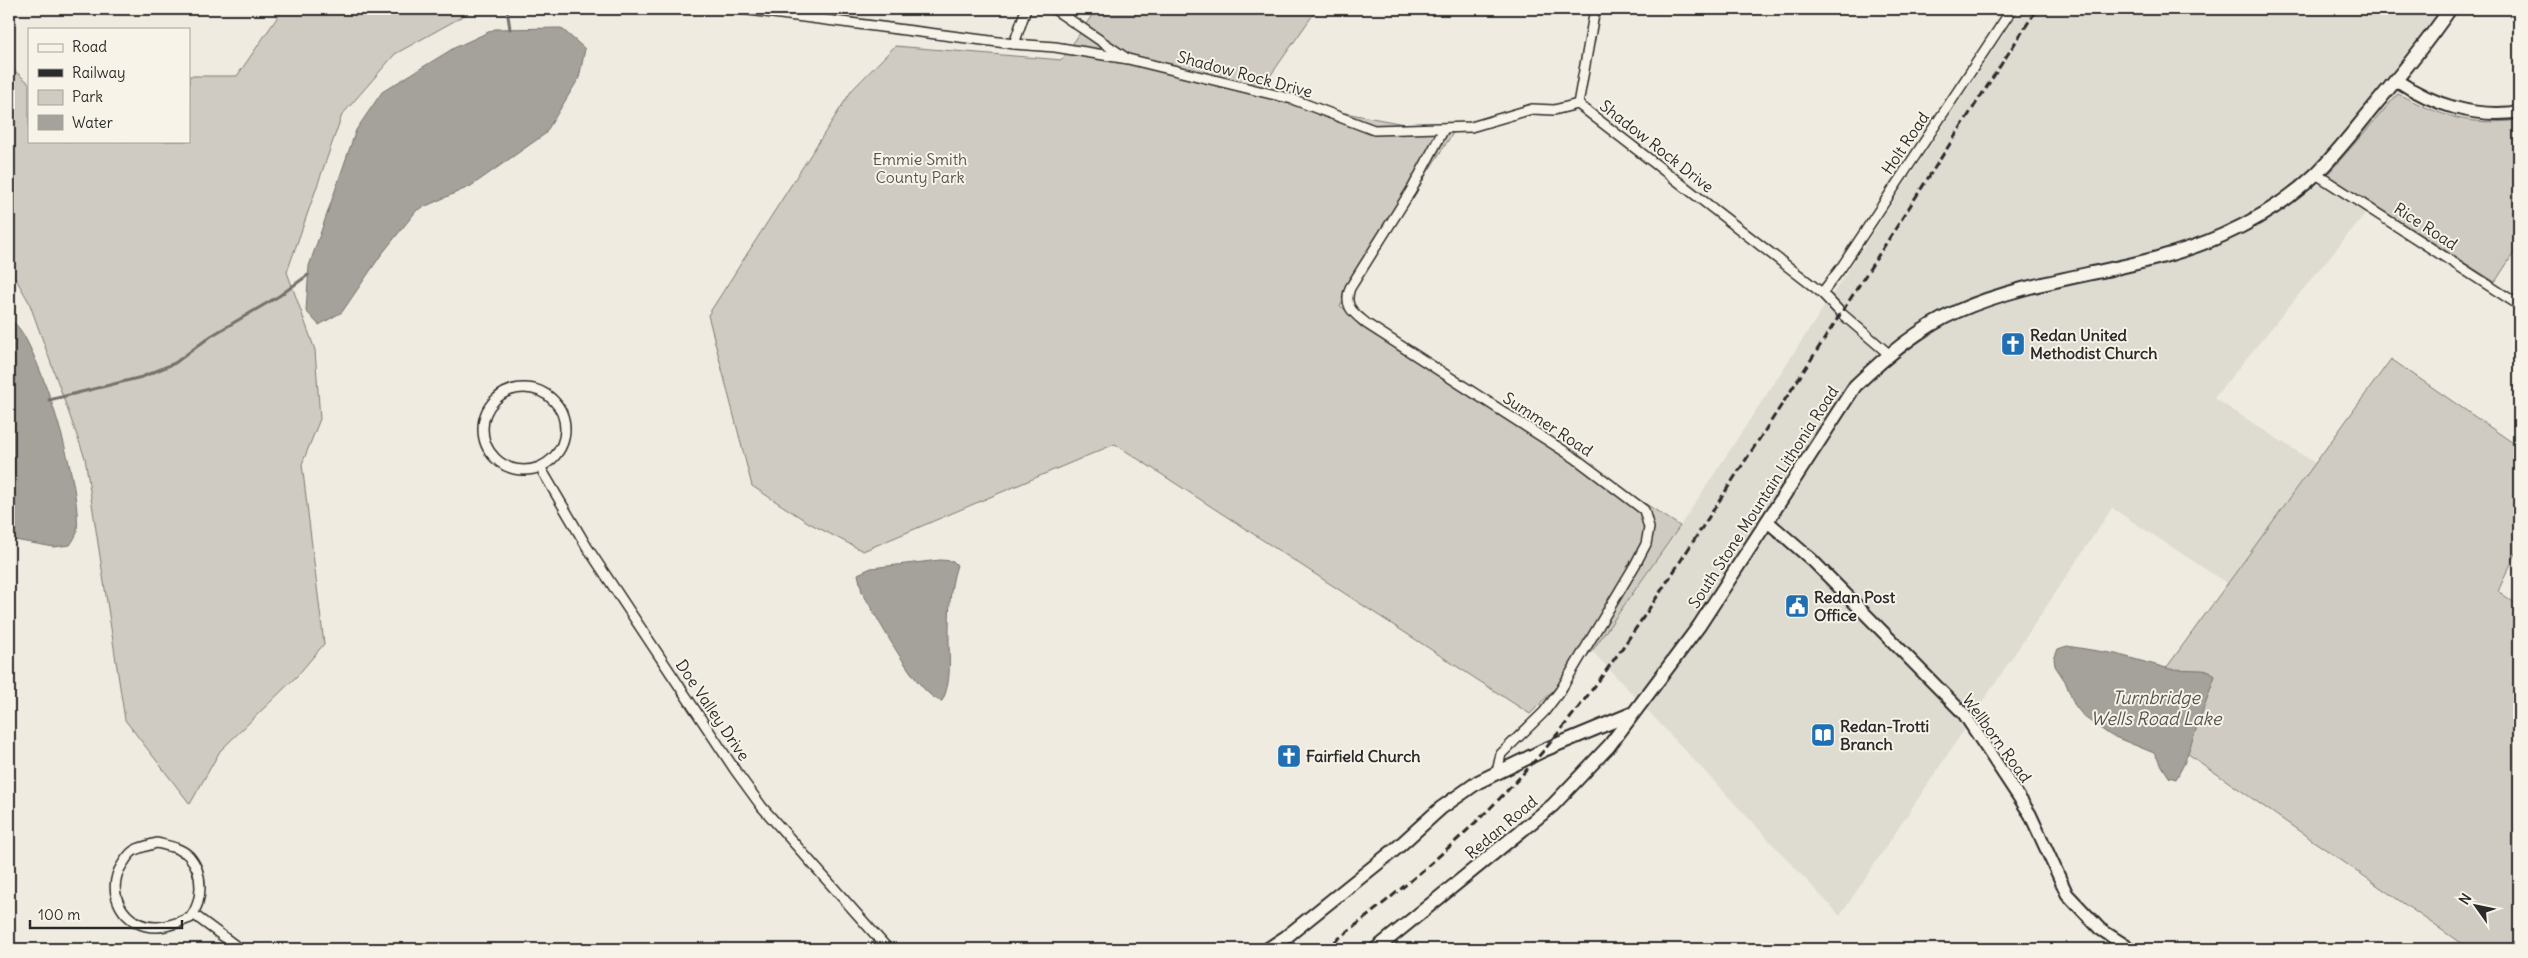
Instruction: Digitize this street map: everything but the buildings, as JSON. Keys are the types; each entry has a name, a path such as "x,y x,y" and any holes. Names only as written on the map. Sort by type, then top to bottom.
{"main road":[{"name":"South Stone Mountain Lithonia Road","path":"1268,949 1286,937 1390,853 1441,808 1496,772 1631,714 1700,626 1854,386 1890,354 1926,329 1958,311 2014,292 2166,254 2222,235 2273,207 2316,174 2396,80 2450,9"},
{"name":"Redan Road","path":"1376,949 1553,805 1609,746 1631,714"}],"street":[{"name":"Shadow Rock Drive","path":"741,9 1014,44 1055,47 1128,59 1292,99 1374,130 1471,127 1532,109 1554,110 1578,104 1822,293 1841,314 1890,354"},
{"path":"1014,44 1026,9"},
{"path":"1054,9 1128,59"},
{"path":"1578,104 1595,9"},
{"name":"Holt Road","path":"1822,293 1841,268 2012,9"},
{"path":"2396,80 2439,104 2461,110 2486,114 2519,112"},
{"name":"Summer Road","path":"1444,129 1412,189 1350,288 1346,301 1348,306 1367,324 1606,480 1644,510 1648,528 1646,544 1560,691 1544,712 1501,754 1496,772"},
{"name":"Rice Road","path":"2316,174 2519,304"},
{"path":"523,388 537,390 549,396 559,408 564,421 565,435 560,448 552,459 540,467 529,470 517,470 504,466 486,446 483,433 484,419 489,407 510,390 523,388"},
{"name":"Doe Valley Drive","path":"540,467 586,546 735,770 762,807 888,949"},
{"name":"Wellborn Road","path":"1767,521 1812,560 1964,714 2030,814 2067,894 2100,929 2132,949"},
{"path":"157,843 174,847 188,856 199,872 200,895 193,914 190,918 156,927 148,926 130,918 121,909 114,893 115,878 128,856 135,850 157,843"},
{"path":"193,914 240,949"}],"shaded area":[{"path":"2020,9 2457,9 2398,94 2328,175 2373,204 2214,398 2315,463 2228,584 2112,508 1840,916 1592,651 1680,526"}],"green space":[{"path":"283,9 474,10 395,54 342,115 287,272 315,350 320,419 302,464 324,644 297,676 220,751 190,804 125,720 85,458 29,302 9,267 9,66 28,82 28,142 190,142 190,76 237,76"},
{"name":"Emmie Smith County Park","path":"1096,9 1317,9 1259,92 1318,108 1453,133 1340,306 1680,526 1592,651 1530,714 1115,444 863,551 809,523 752,486 708,315 852,90 895,46 1062,60"},
{"path":"2398,94 2429,109 2457,118 2485,122 2519,120 2519,245 2495,282 2327,175"},
{"path":"2391,359 2519,447 2519,547 2498,591 2519,606 2519,949 2469,949 2132,715"}],"water":[{"path":"561,28 585,49 579,78 545,134 471,186 417,210 381,255 342,312 319,325 306,311 309,266 356,130 382,92 454,48 495,29"},
{"path":"9,316 21,331 42,375 52,402 68,460 77,512 77,532 70,545 54,547 9,539"},
{"path":"940,560 953,561 957,565 952,583 950,602 949,679 942,701 932,697 898,654 862,592 858,574 871,568"},
{"name":"Turnbridge Wells Road Lake","path":"2067,646 2116,654 2170,669 2210,671 2215,676 2184,764 2176,779 2169,777 2154,753 2110,735 2084,717 2074,704 2065,681 2055,666 2054,659 2058,649"}],"waterway":[{"path":"507,9 510,29"},
{"path":"49,400 142,377 175,363 211,336 279,296 308,275"}],"railway":[{"path":"1325,949 1384,903 1468,830 1545,749 1604,674 1658,595 2037,9"}],"place":[{"name":"Redan United Methodist Church","path":"2013,344"},
{"name":"Redan Post Office","path":"1797,606"},
{"name":"Redan-Trotti Branch","path":"1823,735"},
{"name":"Fairfield Church","path":"1289,756"}]}
